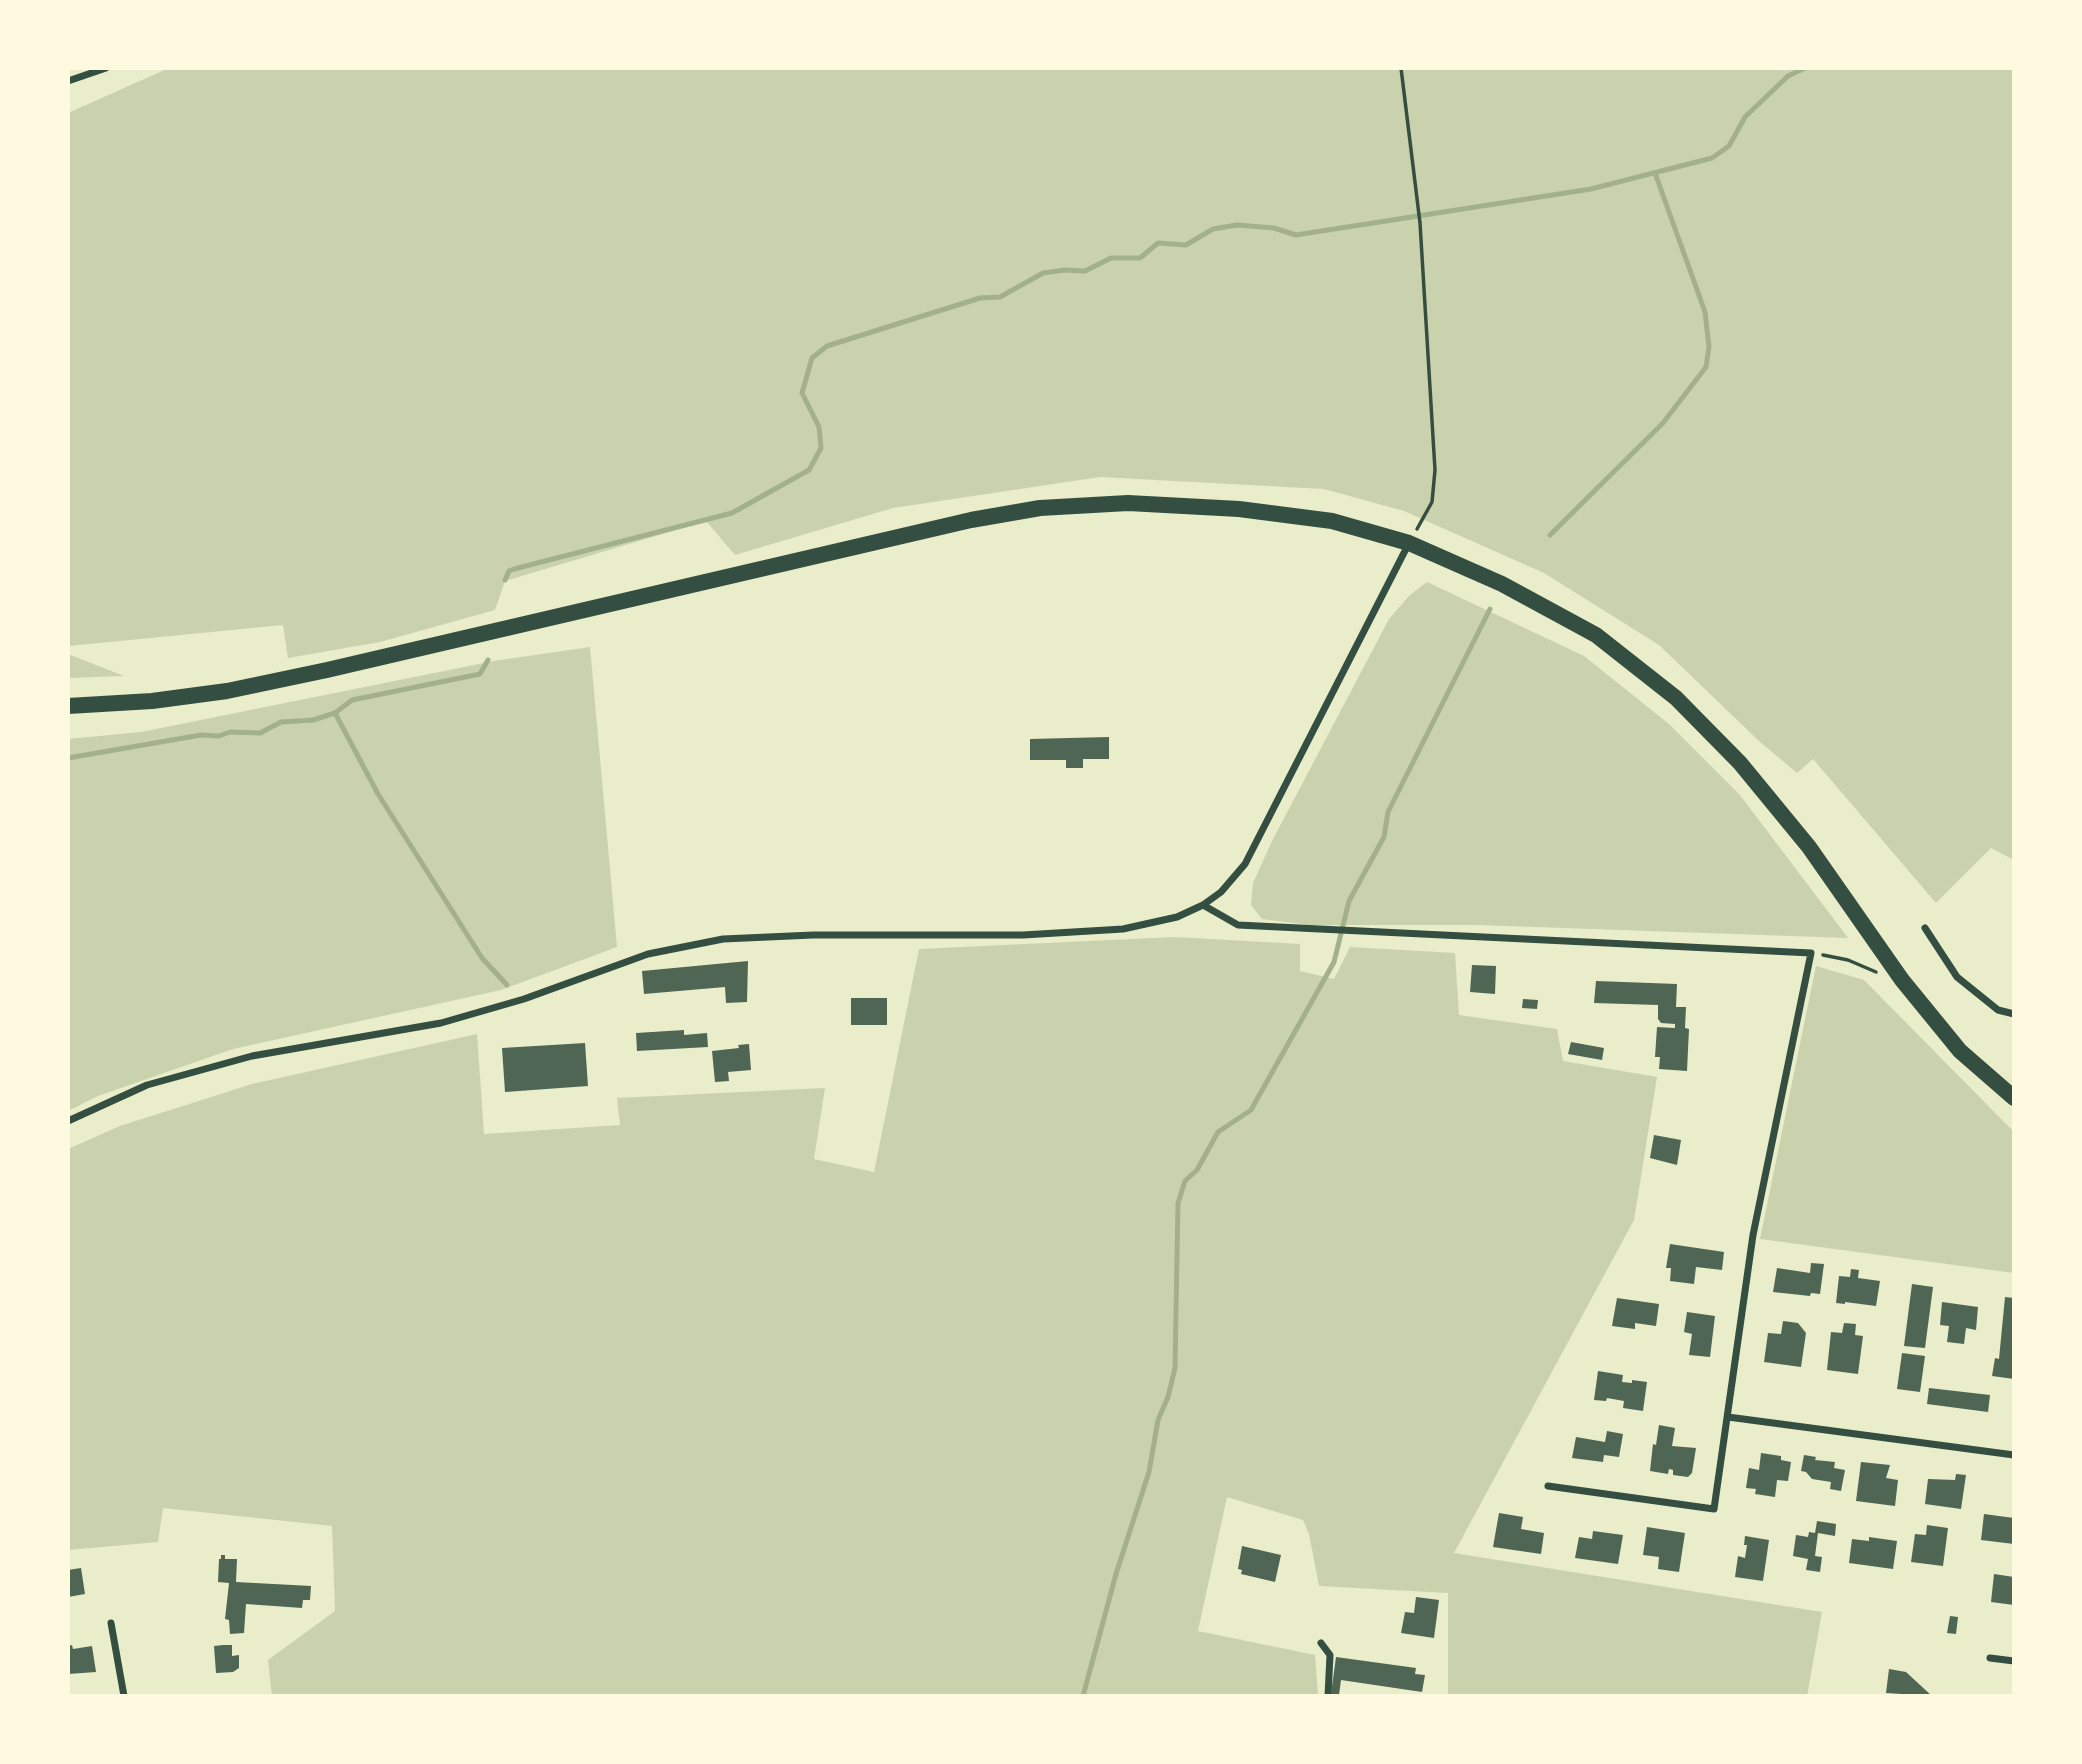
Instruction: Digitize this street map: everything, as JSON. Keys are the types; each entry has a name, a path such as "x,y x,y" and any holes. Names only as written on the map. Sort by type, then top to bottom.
{"main road":[{"path":"68,706 152,701 240,688 971,520 1040,508 1128,503 1239,509 1332,521 1409,543 1502,584 1596,635 1676,698 1740,762 1809,847 1902,980 1960,1051 2014,1098"}],"street":[{"path":"68,81 106,68"},
{"path":"68,1121 147,1085 252,1056 441,1023 524,999 648,954 723,939 813,935 1023,935 1123,929 1177,917 1203,905 1221,892 1245,864 1409,543"},
{"path":"1203,905 1238,925 1811,953 1753,1235 1714,1509 1548,1486"},
{"path":"1925,928 1957,978 1998,1010 2014,1014"},
{"path":"1728,1417 2014,1455"},
{"path":"111,1623 124,1696"},
{"path":"1321,1643 1330,1655 1328,1696"},
{"path":"1990,1657 2014,1661"}],"path":[{"path":"1401,68 1420,223 1435,470 1432,502 1409,543"},
{"path":"1811,953 1847,960 1902,980"}],"green space":[{"path":"169,68 2014,68 2014,860 1991,848 1936,903 1813,759 1797,773 1759,741 1659,645 1544,573 1404,511 1324,489 1100,477 893,508 735,555 706,521 505,581 495,610 380,642 288,658 283,625 68,646 68,113"},
{"path":"1427,582 1584,656 1669,724 1740,795 1848,938 1478,925 1309,925 1262,919 1251,905 1253,883 1272,841 1389,619 1410,595"},
{"path":"590,647 617,947 501,990 233,1049 98,1096 68,1111 68,739 141,732 494,661"},
{"path":"68,654 124,676 68,678"},
{"path":"1175,937 1300,944 1300,971 1334,979 1350,947 1455,953 1459,1015 1557,1029 1563,1061 1657,1077 1634,1220 1454,1553 1822,1612 1807,1696 1448,1696 1448,1593 1319,1586 1309,1534 1303,1520 1227,1497 1198,1631 1315,1655 1318,1696 272,1696 268,1660 335,1611 332,1526 163,1508 158,1542 68,1550 68,1149 120,1126 252,1084 477,1034 484,1134 620,1125 617,1098 825,1088 814,1159 874,1172 919,949"},
{"path":"1816,966 1864,980 2014,1132 2014,1273 1760,1239"}],"building":[{"path":"1109,737 1109,759 1083,759 1083,768 1066,768 1066,760 1030,760 1030,739"},
{"path":"748,961 747,1002 726,1003 725,987 644,994 642,971"},
{"path":"1472,965 1496,966 1495,994 1470,992"},
{"path":"1596,981 1677,984 1676,1007 1686,1007 1685,1028 1689,1029 1687,1071 1659,1069 1660,1057 1655,1057 1657,1027 1675,1028 1675,1024 1661,1023 1658,1019 1658,1005 1594,1003"},
{"path":"851,998 887,998 887,1025 851,1025"},
{"path":"1523,999 1538,1000 1537,1009 1522,1008"},
{"path":"684,1030 684,1035 707,1033 708,1047 637,1051 636,1033"},
{"path":"1571,1042 1604,1048 1602,1060 1568,1054"},
{"path":"585,1043 588,1086 505,1092 502,1048"},
{"path":"749,1044 751,1070 728,1072 729,1081 715,1082 712,1051"},
{"path":"1654,1135 1681,1140 1677,1165 1650,1158"},
{"path":"1670,1244 1724,1252 1722,1270 1696,1267 1694,1284 1670,1281 1671,1268 1666,1268"},
{"path":"1811,1263 1824,1264 1820,1294 1811,1293 1810,1296 1773,1292 1777,1268 1810,1273"},
{"path":"1851,1269 1859,1270 1858,1278 1880,1281 1876,1306 1836,1303 1839,1276 1850,1277"},
{"path":"1912,1284 1933,1287 1925,1348 1904,1346"},
{"path":"2005,1297 2014,1298 2014,1379 1992,1376 1995,1358 1999,1359"},
{"path":"1617,1298 1659,1304 1656,1326 1635,1323 1635,1329 1612,1326"},
{"path":"1942,1302 1978,1307 1976,1330 1966,1328 1964,1344 1947,1342 1949,1326 1940,1325"},
{"path":"1687,1312 1715,1316 1710,1357 1689,1355 1692,1334 1684,1332"},
{"path":"1783,1321 1798,1323 1806,1333 1801,1367 1764,1362 1768,1333 1781,1334"},
{"path":"1844,1323 1856,1324 1855,1335 1863,1336 1858,1374 1827,1370 1831,1332 1842,1333"},
{"path":"1902,1353 1925,1356 1920,1392 1897,1389"},
{"path":"1598,1371 1623,1375 1622,1382 1647,1382 1643,1411 1623,1408 1624,1401 1607,1398 1606,1401 1594,1400"},
{"path":"1929,1388 1990,1395 1988,1412 1927,1404"},
{"path":"1659,1425 1675,1428 1672,1446 1696,1448 1692,1473 1688,1477 1673,1475 1673,1470 1669,1469 1668,1474 1650,1471 1653,1444 1656,1445"},
{"path":"1607,1431 1623,1434 1619,1457 1604,1455 1603,1462 1572,1458 1576,1437 1605,1442"},
{"path":"1761,1453 1781,1456 1781,1460 1791,1462 1788,1481 1777,1480 1775,1497 1755,1494 1756,1489 1746,1488 1749,1468 1759,1470"},
{"path":"1804,1455 1816,1457 1815,1460 1835,1462 1834,1468 1845,1470 1841,1491 1830,1489 1831,1482 1812,1479 1806,1472 1801,1471"},
{"path":"1861,1462 1890,1465 1886,1478 1898,1480 1895,1506 1856,1501"},
{"path":"1956,1474 1966,1475 1961,1509 1925,1504 1928,1479 1955,1480"},
{"path":"1499,1513 1523,1517 1521,1529 1544,1533 1541,1554 1493,1547"},
{"path":"1984,1514 2014,1518 2014,1544 1981,1540"},
{"path":"1817,1521 1836,1524 1835,1536 1818,1533 1815,1556 1822,1557 1820,1572 1806,1570 1808,1559 1793,1556 1796,1535 1808,1537 1809,1532 1815,1533"},
{"path":"1927,1525 1948,1528 1943,1566 1911,1562 1915,1534 1926,1535"},
{"path":"1647,1527 1685,1533 1679,1572 1658,1569 1659,1557 1643,1555"},
{"path":"1593,1531 1623,1535 1618,1564 1575,1558 1579,1537 1592,1539"},
{"path":"1745,1536 1769,1540 1763,1581 1735,1577 1738,1556 1745,1558"},
{"path":"1869,1537 1897,1541 1893,1569 1849,1563 1852,1539 1869,1541"},
{"path":"1242,1546 1281,1555 1275,1582 1241,1574 1242,1570 1238,1569"},
{"path":"221,1555 225,1555 225,1559 237,1559 236,1582 311,1586 310,1600 303,1600 302,1608 246,1604 244,1633 230,1634 229,1620 225,1619 229,1583 218,1582"},
{"path":"81,1568 85,1594 68,1597 68,1570"},
{"path":"1994,1574 2014,1577 2014,1605 1991,1602"},
{"path":"1416,1597 1439,1600 1434,1638 1401,1633 1405,1612 1414,1613"},
{"path":"1950,1616 1958,1617 1956,1634 1947,1633"},
{"path":"72,1645 73,1649 92,1646 96,1672 68,1674 68,1646"},
{"path":"232,1645 232,1656 239,1655 239,1668 233,1672 216,1673 214,1646"},
{"path":"1336,1657 1416,1668 1415,1674 1425,1675 1422,1692 1341,1680 1339,1695 1331,1694"},
{"path":"1889,1669 1906,1672 1932,1696 1886,1693"}],"waterway":[{"path":"505,580 509,571 514,569 732,513 809,470 821,448 819,427 802,393 812,358 827,346 980,298 1000,297 1043,273 1085,271 1111,258 1140,258 1158,243 1186,245 1213,229 1237,225 1274,228 1296,235 1591,189 1712,158 1729,146 1745,117 1788,76 1805,68"},
{"path":"1550,535 1663,423 1706,367 1709,347 1705,312 1655,173"},
{"path":"1083,1696 1116,1574 1149,1472 1158,1420 1168,1397 1175,1368 1178,1203 1185,1181 1197,1170 1218,1132 1251,1110 1334,962 1349,901 1384,837 1388,812 1490,609"},
{"path":"68,758 201,735 260,733 281,722 313,720 335,713 352,700 480,674 488,660"},
{"path":"335,713 378,794 482,958 507,985"}]}
